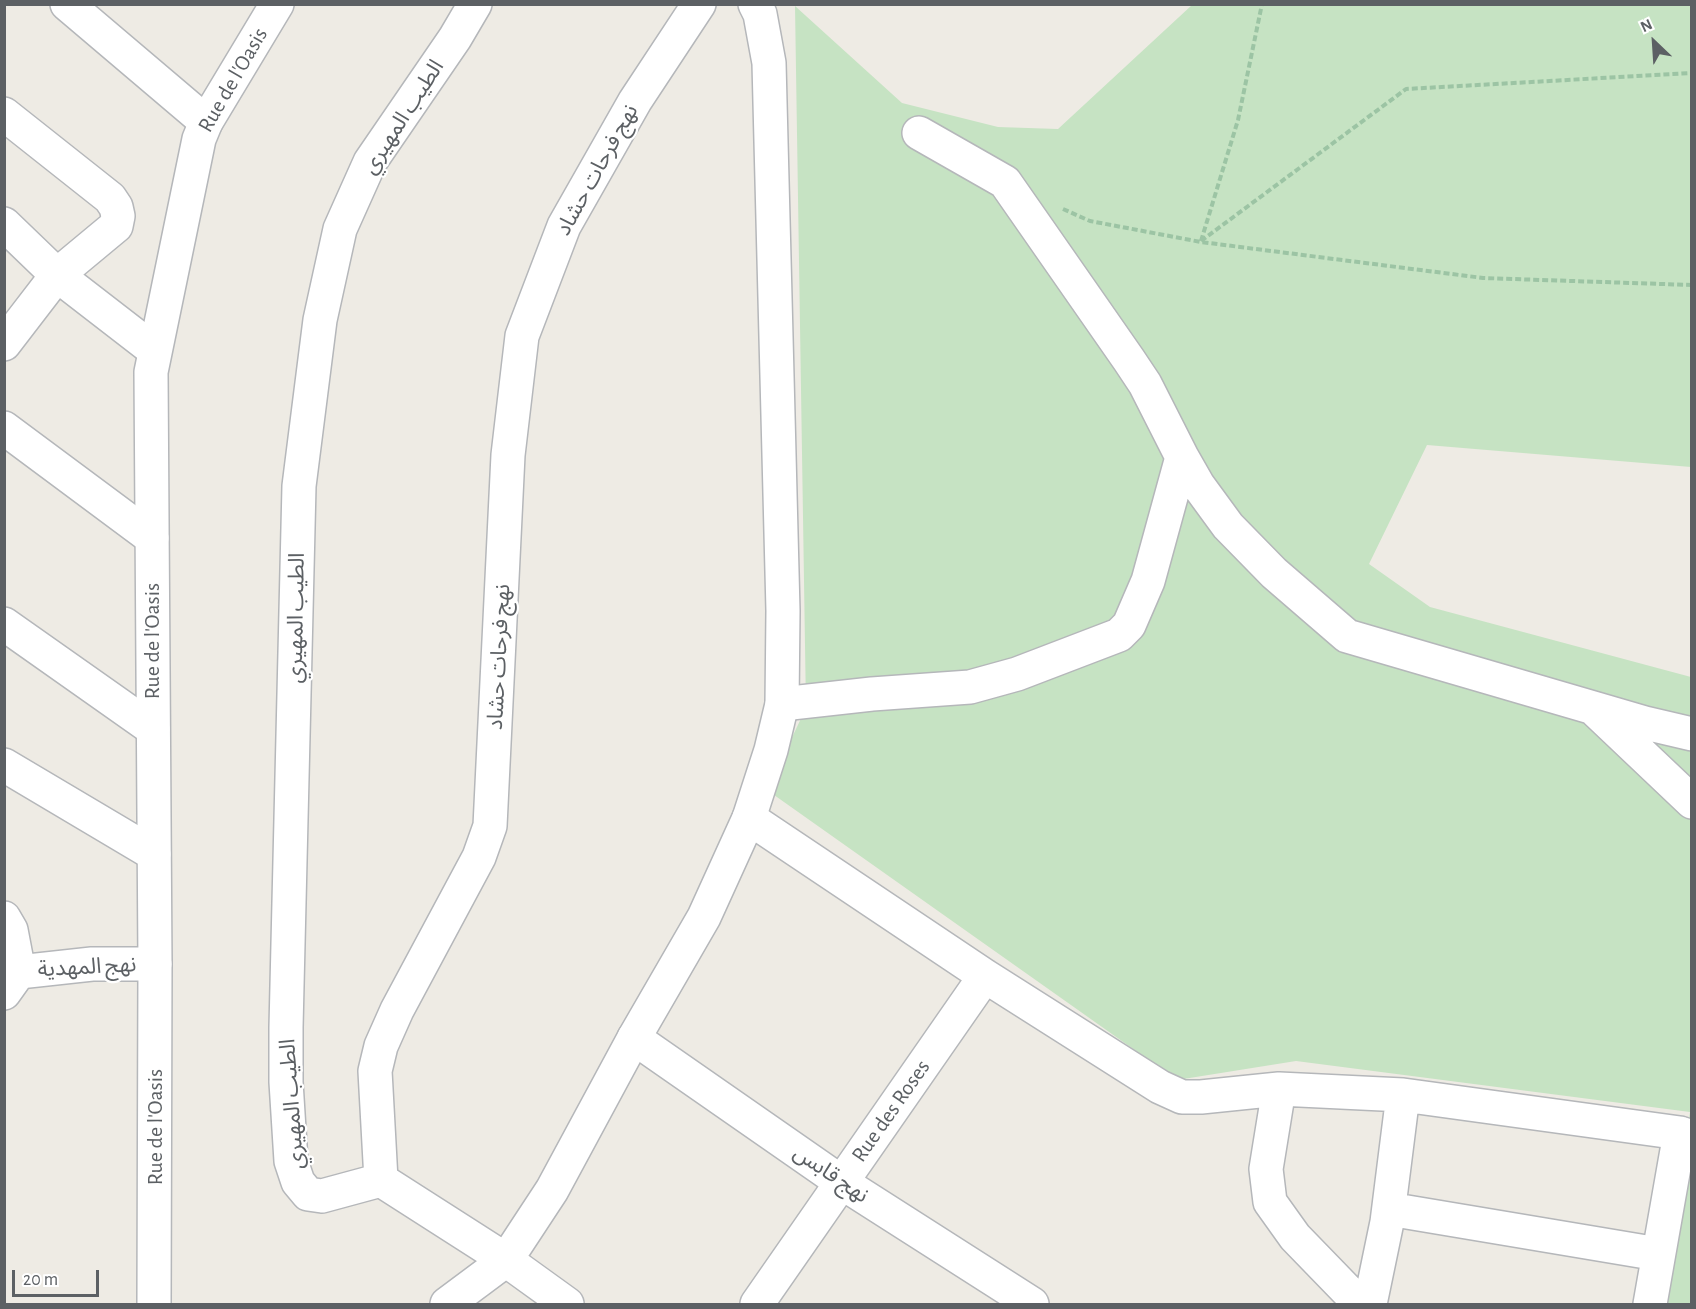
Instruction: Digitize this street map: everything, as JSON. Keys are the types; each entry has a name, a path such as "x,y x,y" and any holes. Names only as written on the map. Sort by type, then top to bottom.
{"street":[{"path":"67,4 206,122"},
{"name":"Rue de l'Oasis","path":"154,1305 155,964 151,372 199,139 206,122 277,4"},
{"name":"الطيب المهيري","path":"381,1180 322,1196 308,1194 298,1182 291,1161 286,1082 286,1027 299,486 320,320 340,229 370,162 455,38 475,4"},
{"name":"نهج فرحات حشاد","path":"381,1180 375,1071 381,1046 397,1010 479,857 490,826 508,455 522,336 564,226 635,101 699,4"},
{"path":"447,1305 506,1260 552,1190 634,1038 704,917 749,818 771,750 782,704 783,611 769,63 760,14 755,4"},
{"path":"4,114 110,198 116,207 118,216 116,226 57,275 4,344"},
{"path":"919,133 1005,182 1145,384 1182,457 1228,526 1274,573 1347,636 1593,708 1692,734"},
{"path":"4,224 57,275 154,350"},
{"path":"4,428 152,538"},
{"path":"782,704 872,694 970,687 1017,674 1119,635 1128,625 1148,581 1182,457"},
{"path":"4,624 153,729"},
{"path":"1593,708 1692,802"},
{"path":"4,765 154,854"},
{"path":"749,818 985,976 1160,1087 1182,1097 1201,1098 1279,1089 1403,1095 1686,1135 1658,1254 1650,1305"},
{"path":"4,918 11,930 12,983"},
{"name":"نهج المهدية","path":"12,983 92,964 155,964"},
{"name":"Rue des Roses","path":"757,1305 985,976"},
{"name":"نهج قابس","path":"634,1038 841,1182 1032,1305"},
{"path":"1279,1089 1266,1169 1270,1202 1295,1237 1360,1305"},
{"path":"1370,1305 1389,1209 1403,1095"},
{"path":"381,1180 506,1260 567,1305"},
{"path":"1389,1209 1658,1254"}],"path":[{"path":"1201,242 1238,120 1262,4"},
{"path":"1201,242 1406,89 1692,73"},
{"path":"1058,206 1090,221 1201,242 1484,278 1692,285"}],"green space":[{"path":"1192,5 1691,5 1691,467 1427,445 1369,564 1430,607 1691,677 1691,1304 1661,1304 1690,1112 1296,1061 1177,1080 767,790 806,708 795,6 902,103 998,127 1058,129"}]}
